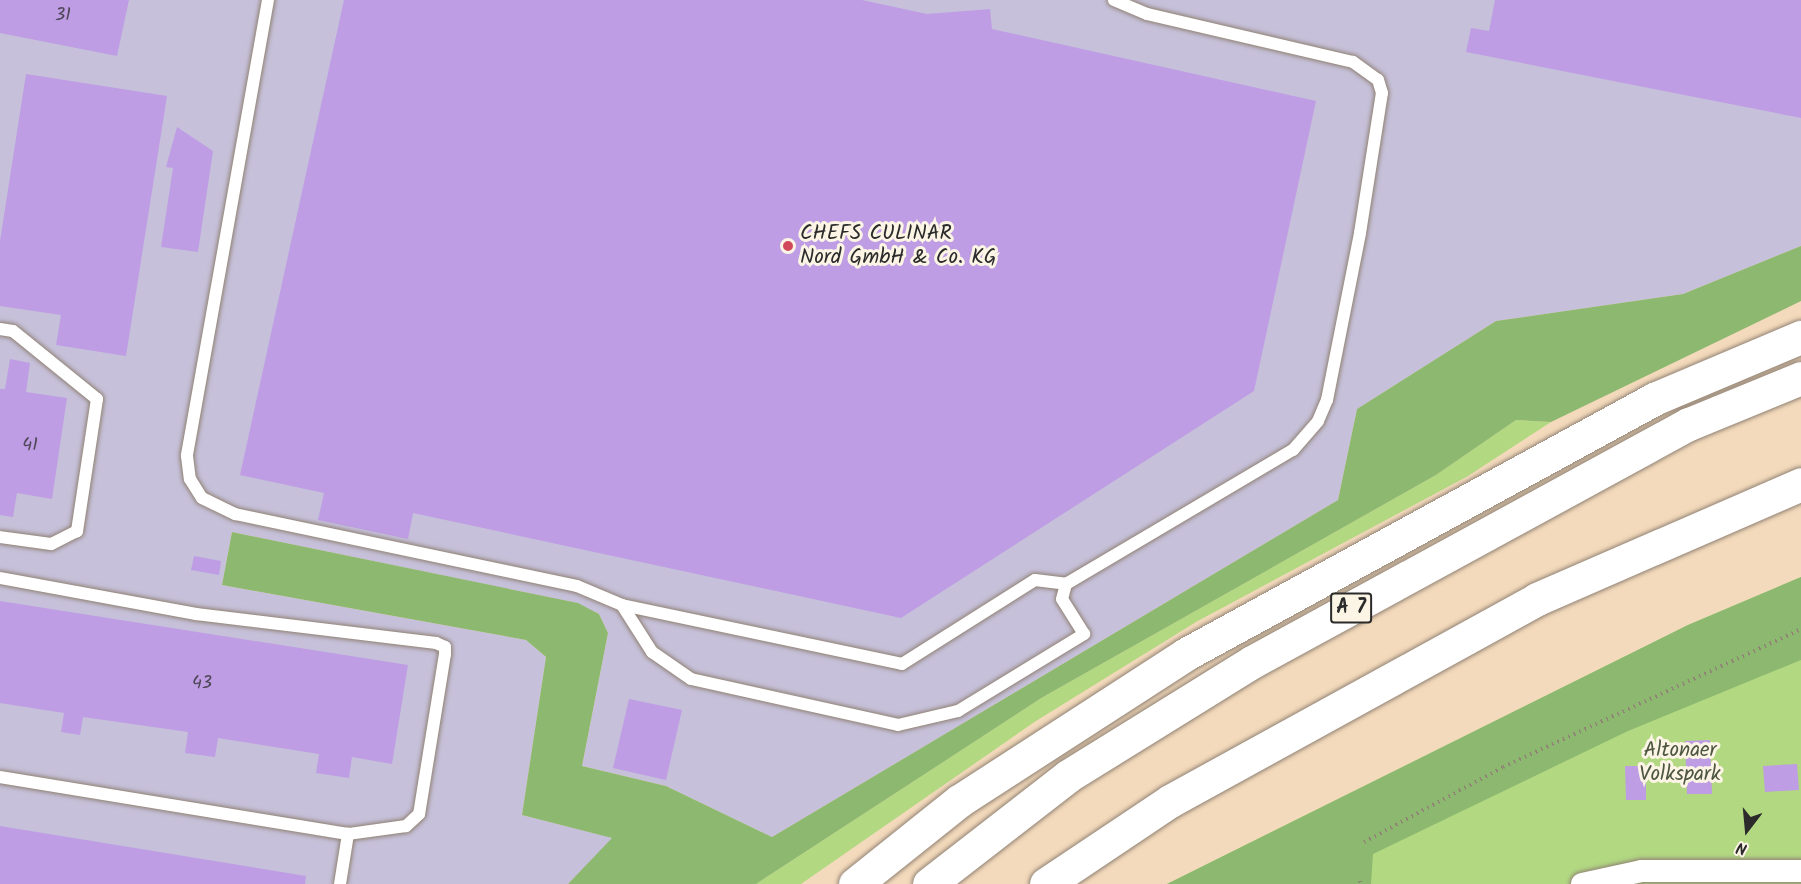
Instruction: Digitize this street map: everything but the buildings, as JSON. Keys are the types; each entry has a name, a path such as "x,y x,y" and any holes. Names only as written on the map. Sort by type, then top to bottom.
{"highway":[{"name":"A 7","path":"855,884 959,801 1186,654 1654,399 1801,337"},
{"name":"A 7","path":"928,884 1068,776 1252,662 1689,424 1801,378"},
{"path":"1046,884 1170,801 1537,599 1801,484"}],"street":[{"path":"1582,884 1642,871 1801,871"}],"lane":[{"path":"268,0 187,456 195,489 222,511 577,586 622,605 902,664 1035,580 1066,584 1293,450 1318,421 1358,244 1382,93 1368,68 1353,62 1147,14 1114,0"},
{"path":"0,329 13,331 97,399 77,531 51,544 0,537"},
{"path":"0,578 196,614 445,647 419,814 406,826 348,834 0,777"},
{"path":"622,605 652,652 691,679 898,726 958,711 1084,634 1062,599 1066,584"},
{"path":"340,884 348,834"}],"path":[{"path":"1364,842 1503,767 1801,629"}],"shaded area":[{"path":"0,0 1801,0 1801,246 1683,294 1496,321 1357,409 1338,500 772,837 666,786 582,766 608,633 599,614 577,603 232,532 222,585 526,640 546,657 522,815 613,838 568,884 0,884"}],"green space":[{"path":"1801,246 1801,301 1551,422 1516,420 1436,475 1043,697 756,884 568,884 612,838 522,815 546,657 526,640 222,585 232,532 578,603 599,614 608,633 582,766 666,786 772,837 1338,500 1357,409 1496,321 1683,294"},
{"path":"1516,420 1551,422 1468,476 1196,622 1036,721 801,884 756,884 1043,697 1436,475"},
{"name":"Altonaer Volkspark","path":"1801,577 1801,884 1167,884 1688,625"},
{"path":"1801,577 1801,660 1628,731 1373,854 1371,884 1167,884 1688,625"}],"place":[{"name":"CHEFS CULINAR Nord GmbH & Co. KG","path":"788,246"}]}
